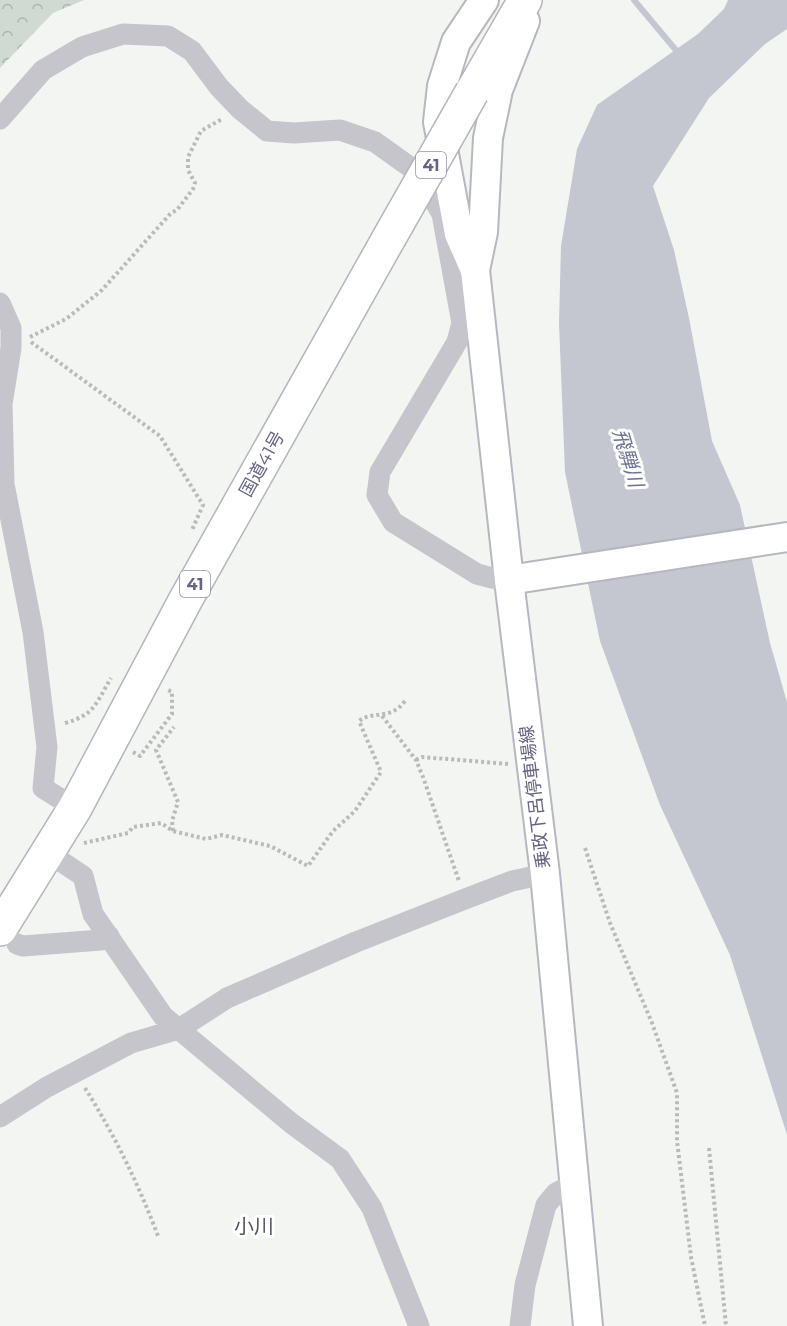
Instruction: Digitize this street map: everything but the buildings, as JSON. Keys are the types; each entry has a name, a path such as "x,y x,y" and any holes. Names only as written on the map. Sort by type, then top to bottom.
{"highway":[{"name":"国道41号","path":"8,936 47,852 75,808 186,599 525,0"}],"main road":[{"path":"475,270 459,234 438,122 442,86 456,42 484,0"},
{"path":"475,270 483,232 488,138 496,100 534,0"},
{"name":"乗政下呂停車場線","path":"475,270 509,580 545,874 588,1326"},
{"path":"509,580 787,537"}],"street":[{"path":"0,119 43,70 82,47 123,34 168,36 192,51 219,87 240,109 267,131 294,133 340,130 375,142 417,172 442,214 462,323 457,342 380,472 377,495 393,522 477,574 492,579 509,580"},
{"path":"0,303 11,328 19,336 11,348 2,404 4,484 33,632 45,729 43,788 75,808"},
{"path":"47,852 83,876 93,914 163,1017 291,1123 340,1159 372,1208 419,1326"},
{"path":"0,1117 47,1087 131,1043 179,1029 227,998 356,942 465,899 512,881 545,874"},
{"path":"8,936 23,946 101,940 109,936"},
{"path":"520,1326 525,1285 546,1205 556,1192 573,1184"}],"path":[{"path":"19,336 66,319 102,291 171,213 177,210 193,189 195,183 188,170 188,157 201,131 240,109"},
{"path":"19,336 160,436 203,505 189,535"},
{"path":"45,729 81,719 91,712 115,672"},
{"path":"79,844 128,833 133,827 161,823 173,831 206,839 222,835 270,846 308,866 333,831 355,811 381,772 358,721 364,717 382,716 399,709 405,701"},
{"path":"382,716 416,760 465,899"},
{"path":"173,831 172,821 177,802 156,750 174,727"},
{"path":"416,760 422,758 508,764 531,761"},
{"path":"585,848 610,923 660,1045 677,1094 677,1141 692,1265 705,1326"},
{"path":"75,1072 104,1118 136,1180 158,1236"},
{"path":"709,1148 726,1326"}],"green space":[{"path":"0,0 84,0 53,13 0,68"}],"water":[{"name":"飛騨川","path":"728,0 787,0 787,29 765,44 709,98 653,186 674,250 712,441 740,505 770,643 787,702 787,1135 730,955 660,805 600,641 565,472 559,323 561,246 577,149 597,105 698,34 724,9"}],"waterway":[{"path":"634,0 680,55"}],"district":[{"name":"小川","path":"254,1226"}]}
